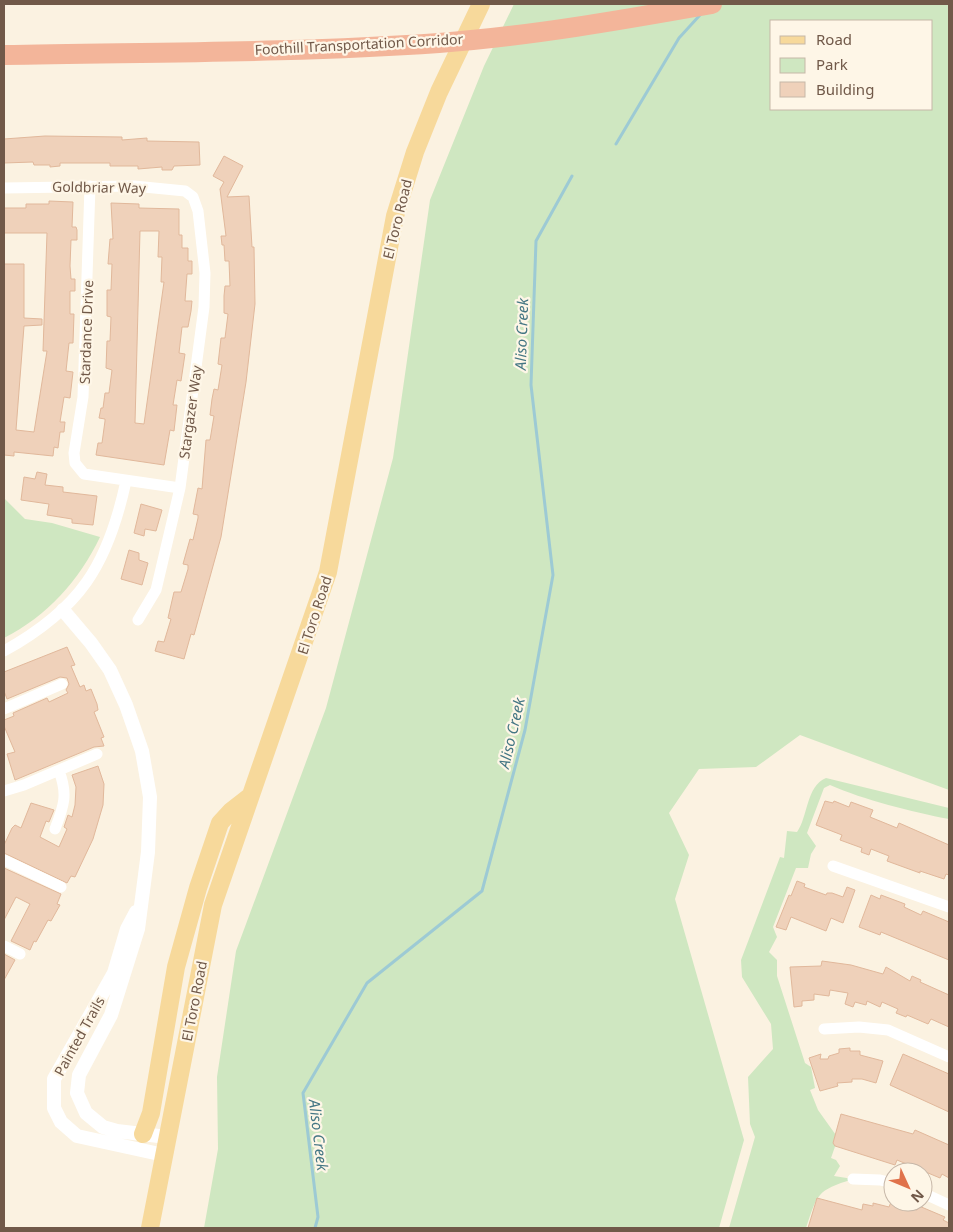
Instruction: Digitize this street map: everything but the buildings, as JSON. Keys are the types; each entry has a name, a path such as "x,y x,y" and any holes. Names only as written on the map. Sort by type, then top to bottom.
{"highway":[{"name":"Foothill Transportation Corridor","path":"4,55 406,44 523,34 712,4"}],"main road":[{"name":"El Toro Road","path":"150,1228 213,905 249,797 307,638 328,572 394,216 422,135 481,4"},
{"path":"143,1134 151,1113 176,967 198,888 220,823 231,811 249,797"}],"street":[{"name":"Stardance Drive","path":"90,186 84,397 74,453 75,463 84,474 126,481"},
{"name":"Goldbriar Way","path":"4,188 134,186 185,190 193,197"},
{"name":"Stargazer Way","path":"138,620 156,590 180,488 204,307 205,273 198,211 193,197"},
{"path":"4,651 43,626 63,610 87,582 105,553 118,519 126,481 180,488"},
{"name":"Painted Trails","path":"63,610 91,643 110,670 126,704 142,751 150,797 148,852 139,904 138,929 111,1015 79,1075 77,1093 86,1113 103,1127 117,1132 168,1137"},
{"path":"4,709 62,684"},
{"path":"4,791 59,771 98,754"},
{"path":"55,830 66,789 59,771"},
{"path":"4,860 61,887"},
{"path":"833,866 949,907"},
{"name":"Painted Trails","path":"139,904 127,929 114,973 54,1079 54,1108 61,1122 77,1136 164,1155"},
{"path":"4,946 20,954"},
{"path":"824,1029 859,1027 888,1030 949,1057"},
{"path":"853,1179 883,1181"},
{"path":"933,1198 949,1205"}],"green space":[{"path":"514,4 949,4 949,790 800,735 756,767 699,769 669,813 689,855 675,899 744,1140 719,1228 204,1228 218,1149 217,1077 236,951 326,708 393,458 430,200 484,66"},
{"path":"4,498 25,519 52,523 100,537 82,568 60,596 34,619 4,638"},
{"path":"826,778 949,808 949,819 888,805 830,785 824,788 807,833 816,846 811,854 808,868 796,868 773,927 777,937 769,952 777,960 777,976 805,1063 811,1067 815,1088 810,1090 818,1110 838,1138 831,1158 836,1160 840,1166 834,1176 853,1179 832,1187 820,1195 813,1207 806,1228 729,1228 755,1137 750,1124 748,1077 773,1049 771,1024 742,977 741,960 780,857 784,858 787,831 797,832 801,826 811,795 819,782"}],"waterway":[{"name":"Aliso Creek","path":"616,144 679,38 700,15"},
{"name":"Aliso Creek","path":"315,1228 318,1217 303,1093 367,983 482,891 525,730 553,575 531,385 536,241 572,176"}]}
